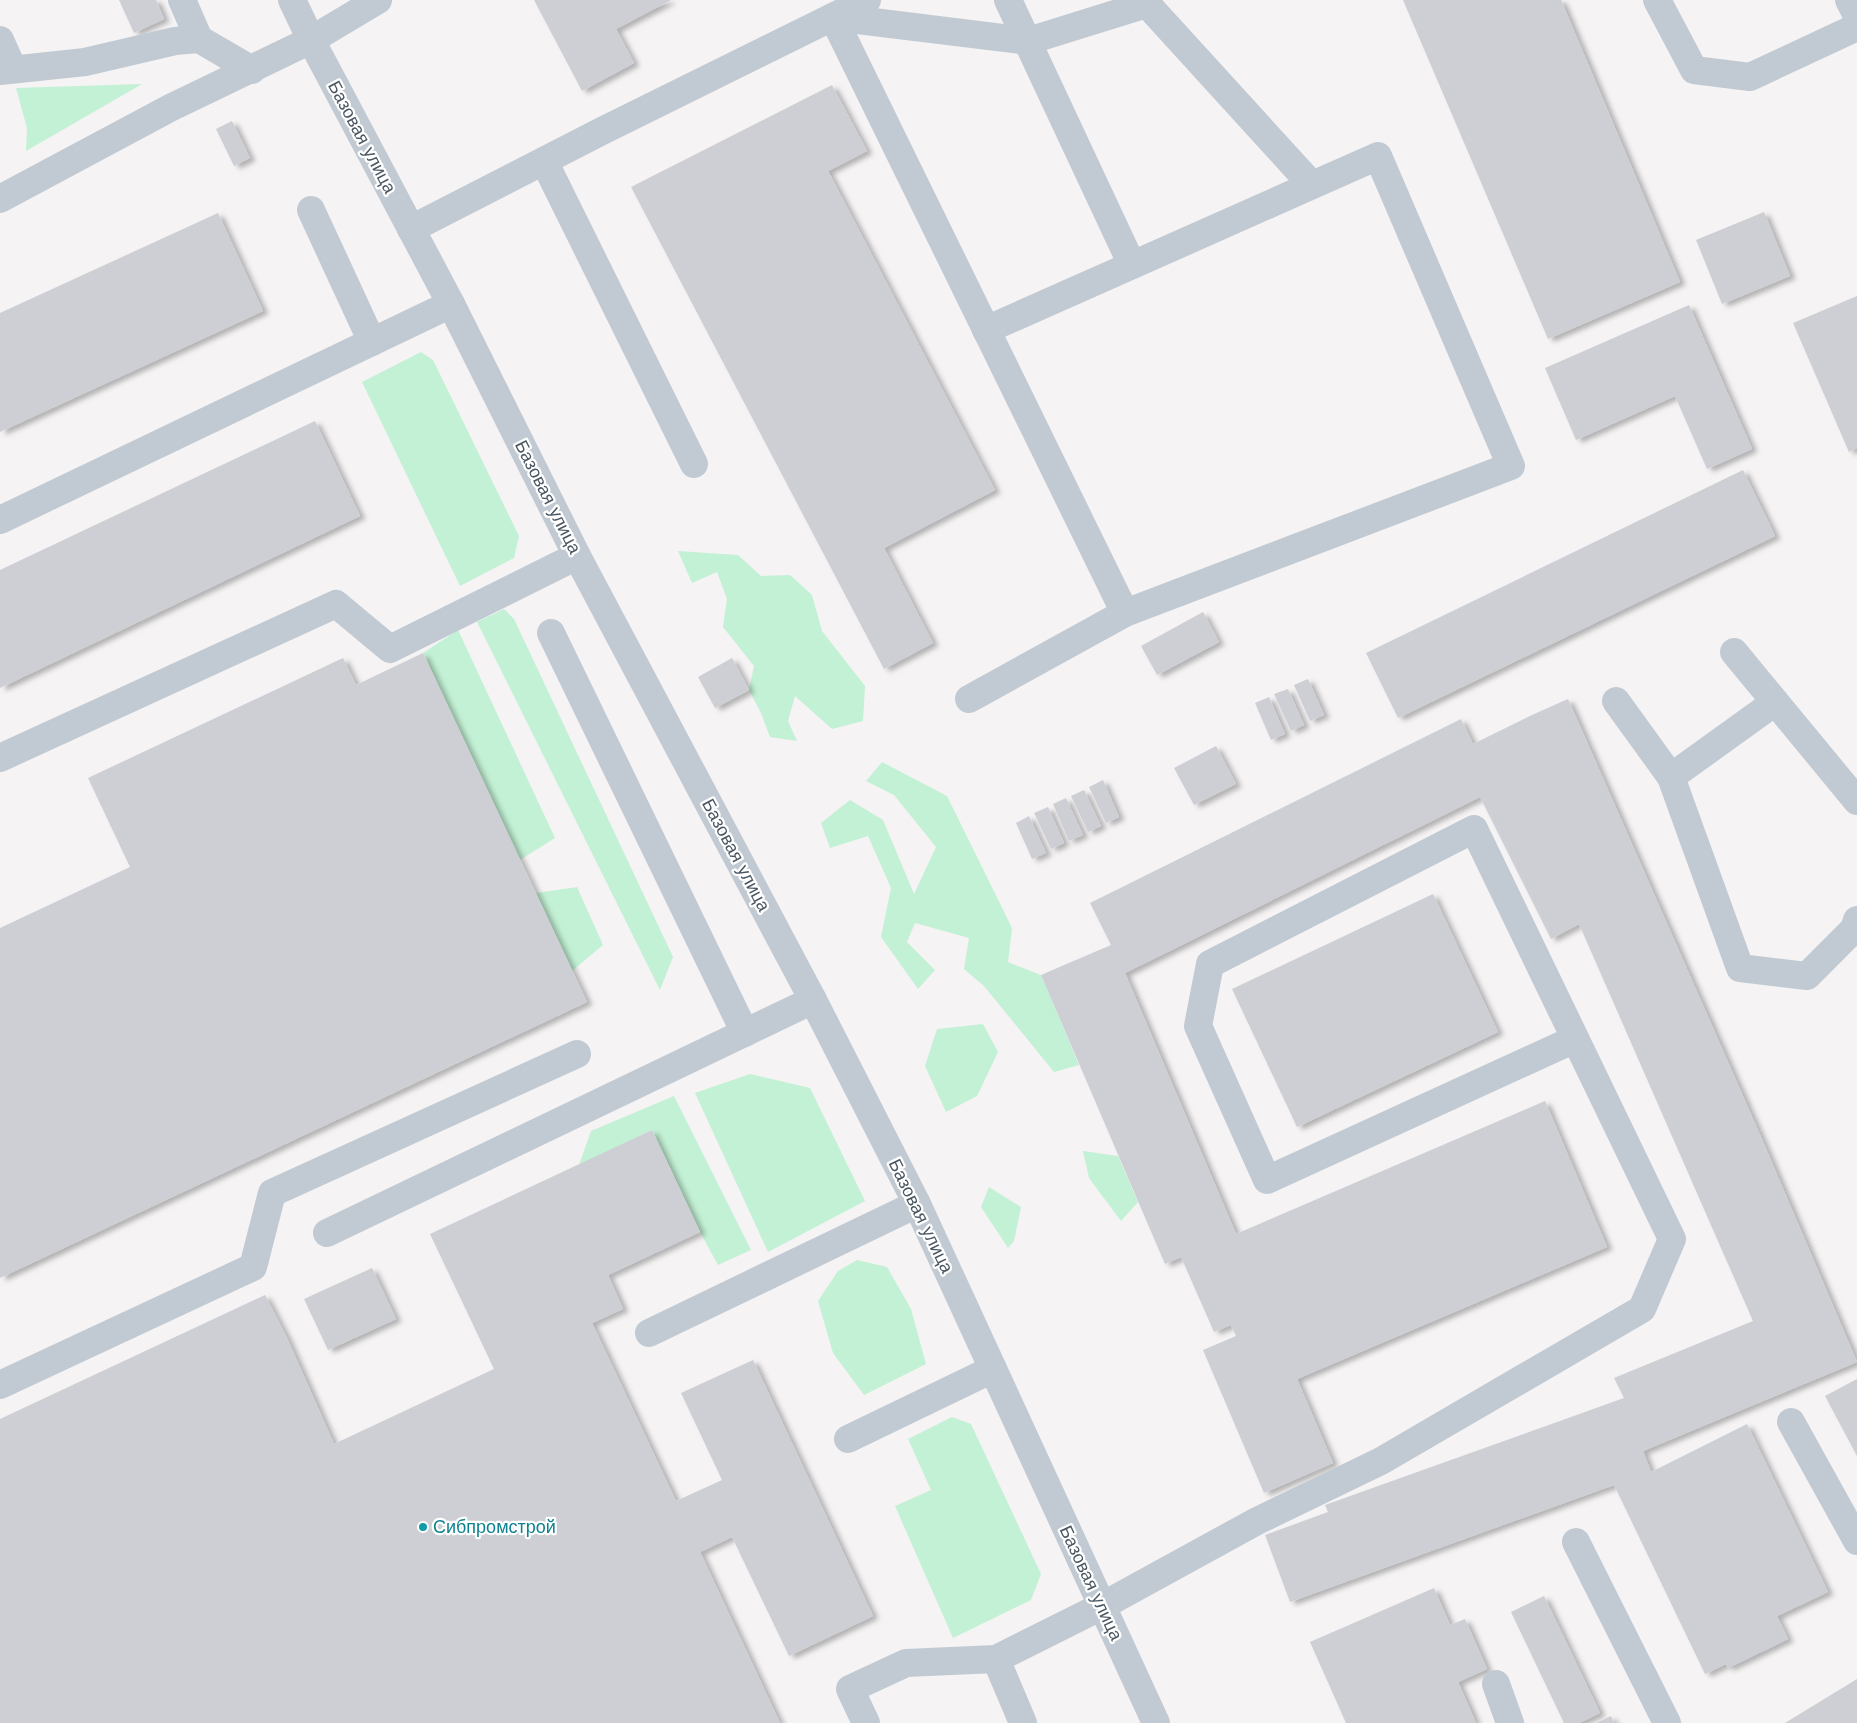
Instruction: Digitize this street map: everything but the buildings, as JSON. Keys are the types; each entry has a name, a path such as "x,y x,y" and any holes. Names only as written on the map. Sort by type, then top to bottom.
{"street":[{"path":"182,0 199,39"},
{"name":"Базовая улица","path":"292,0 311,40 451,304 578,556 813,1000 917,1204 1156,1723"},
{"path":"0,200 170,108 311,40 378,0"},
{"path":"411,229 867,0"},
{"path":"1008,0 1132,265"},
{"path":"1657,0 1694,70 1750,77 1857,27"},
{"path":"1849,0 1857,16"},
{"path":"833,17 1028,41 1147,4 1312,186"},
{"path":"833,17 1125,613"},
{"path":"0,40 7,70 85,62 175,41 199,39 252,70"},
{"path":"969,699 1125,613 1510,466 1378,156 986,330"},
{"path":"544,161 694,464"},
{"path":"311,210 372,342"},
{"path":"0,520 451,304"},
{"path":"0,758 336,604 390,649 578,556"},
{"path":"551,633 745,1033"},
{"path":"1734,652 1857,801"},
{"path":"1616,701 1671,777 1740,968 1808,976 1854,929 1857,920"},
{"path":"1671,777 1775,702"},
{"path":"866,1723 850,1689 906,1663 996,1659 1102,1606 1257,1521 1381,1461 1642,1309 1672,1239 1474,829 1210,964 1198,1026 1267,1180 1575,1039"},
{"path":"327,1233 813,1000"},
{"path":"0,1385 253,1267 272,1193 577,1054"},
{"path":"649,1333 917,1204"},
{"path":"848,1439 993,1369"},
{"path":"1791,1422 1857,1541"},
{"path":"1576,1542 1667,1723"},
{"path":"996,1659 1023,1723"},
{"path":"1496,1684 1510,1723"}],"green space":[{"path":"142,84 26,151 27,128 16,88"},
{"path":"421,352 433,360 519,536 514,558 460,586 362,382"},
{"path":"678,551 738,555 761,576 790,575 812,595 822,631 865,686 863,721 832,729 795,696 788,721 797,741 770,737 761,713 749,690 754,666 723,627 727,599 717,572 692,583"},
{"path":"504,609 514,619 673,957 660,990 477,622"},
{"path":"458,630 555,838 520,860 423,653"},
{"path":"882,762 947,796 1012,928 1008,962 1041,975 1079,1065 1054,1072 984,986 964,969 969,938 915,923 907,942 935,970 918,989 881,937 891,888 868,836 830,848 821,823 850,800 883,820 914,894 936,847 894,795 866,781"},
{"path":"577,887 603,945 572,971 536,893"},
{"path":"983,1024 998,1052 977,1096 946,1112 925,1066 937,1029"},
{"path":"750,1074 810,1088 865,1201 768,1252 695,1093"},
{"path":"674,1096 751,1250 718,1265 700,1232 652,1130 579,1165 591,1131"},
{"path":"1083,1151 1118,1156 1138,1202 1121,1221 1089,1178"},
{"path":"989,1187 1021,1207 1014,1241 1008,1248 981,1207"},
{"path":"857,1260 887,1267 911,1309 926,1364 864,1395 833,1353 818,1301 838,1271"},
{"path":"952,1417 971,1424 1041,1574 1031,1600 953,1638 895,1506 931,1490 908,1439"}],"place":[{"name":"Сибпромстрой","path":"423,1527"}]}
